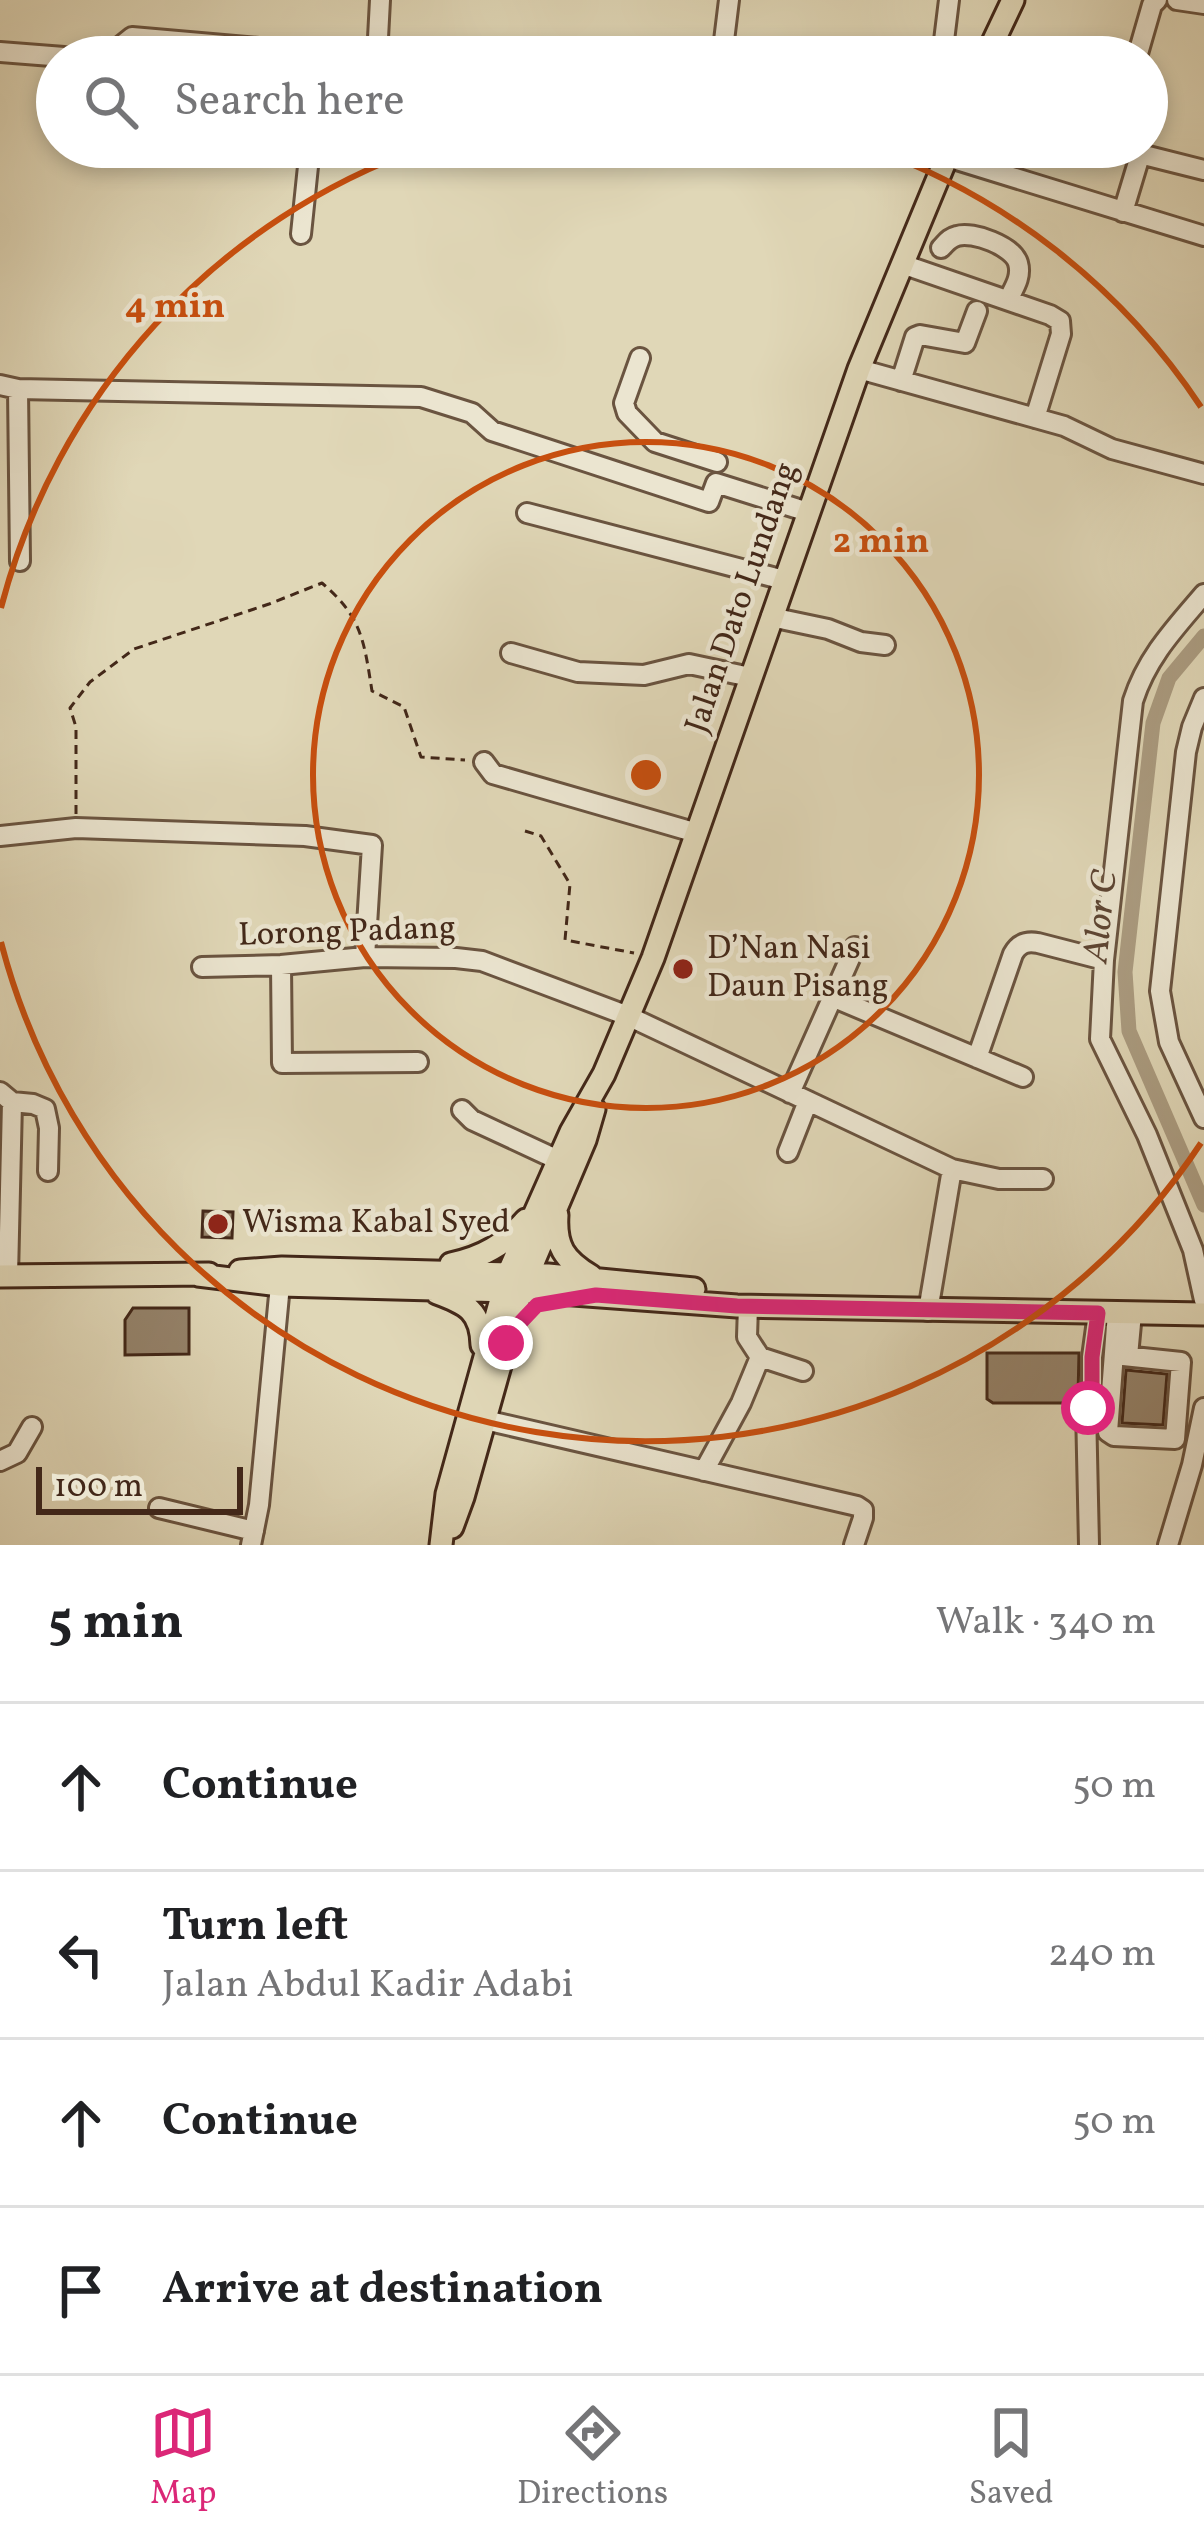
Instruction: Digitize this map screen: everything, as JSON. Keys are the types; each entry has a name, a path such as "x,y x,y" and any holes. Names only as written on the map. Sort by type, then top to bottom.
{"main road":[{"path":"996,36 1013,0"},
{"name":"Jalan Dato Lundang","path":"515,1282 549,1203 585,1140 604,1074 653,958 859,369 942,168"},
{"name":"Jalan Dato Lundang","path":"549,1203 558,1160 604,1074"},
{"path":"420,1280 496,1249 549,1203 559,1246 597,1287"},
{"path":"4,1276 197,1275 282,1268 420,1280 471,1310 480,1322 482,1364"},
{"path":"197,1275 280,1286 420,1280 736,1293 806,1306"},
{"path":"443,1545 463,1497 485,1420 506,1343 515,1282"},
{"path":"443,1545 447,1494 482,1364 515,1282"},
{"path":"506,1343 537,1305 597,1287 748,1306 1204,1314"}],"street":[{"path":"378,36 380,0"},
{"path":"725,36 729,0"},
{"path":"945,36 949,0"},
{"path":"1143,36 1157,0"},
{"path":"1178,0 1204,4"},
{"path":"0,52 36,55"},
{"path":"1168,161 1204,170"},
{"path":"301,234 308,168"},
{"path":"995,168 1204,236"},
{"path":"1123,212 1136,168"},
{"path":"941,248 962,234 1016,256 1018,282 1007,300"},
{"path":"902,264 1060,321 1035,418"},
{"path":"901,381 915,337 965,343 977,311"},
{"path":"640,358 624,403 627,413 655,442 717,462"},
{"path":"859,369 1064,426 1112,449 1204,474"},
{"path":"20,561 9,387 421,397 472,413 489,430 709,502 716,483 808,512"},
{"path":"527,513 784,580"},
{"path":"1204,594 1154,653 1133,700 1104,960 1100,1039 1148,1135 1192,1250 1204,1300"},
{"path":"771,617 885,645"},
{"path":"511,653 578,672 644,675 689,664 750,677"},
{"path":"1204,698 1186,752 1160,991 1168,1042 1204,1118"},
{"path":"484,762 493,775 697,833"},
{"path":"0,836 76,828 305,836 372,845 364,957"},
{"path":"977,1058 1019,946 1034,942 1104,960"},
{"path":"788,1152 799,1097 832,997 855,947"},
{"name":"Lorong Padang","path":"202,967 364,957 482,961 628,1016 952,1169 998,1179 1043,1179"},
{"path":"281,965 282,1064 418,1062"},
{"path":"832,997 1023,1077"},
{"path":"4,1276 6,1097 45,1109 47,1171"},
{"path":"462,1110 472,1120 558,1160"},
{"path":"928,1311 952,1169"},
{"path":"159,1508 253,1538 280,1286"},
{"path":"748,1306 747,1337 760,1357 803,1372"},
{"path":"1115,1313 1121,1355 1109,1434 1174,1439 1181,1362 1121,1355"},
{"path":"1089,1545 1086,1408 1092,1405 1092,1357 1115,1313"},
{"path":"704,1472 760,1357"},
{"path":"1168,1545 1204,1408"},
{"path":"485,1420 857,1506 863,1518 854,1545"},
{"path":"0,1461 16,1454 32,1427"}],"path":[{"path":"76,828 76,727 70,708 90,682 134,649 322,583 355,620 372,691 404,707 421,757 484,762"},
{"path":"525,831 541,836 570,884 565,940 653,958"}],"building":[{"name":"Wisma Kabal Syed","path":"203,1211 233,1212 232,1238 202,1237"},
{"path":"133,1308 189,1308 189,1354 125,1355 125,1320"},
{"path":"987,1353 1079,1353 1078,1396 1073,1403 993,1403 987,1399"},
{"path":"1126,1370 1167,1374 1163,1425 1122,1423"}],"waterway":[{"name":"Alor C","path":"1204,636 1169,678 1153,723 1125,972 1129,1031 1204,1205"}],"place":[{"name":"D’Nan Nasi Daun Pisang","path":"683,969"},
{"name":"Wisma Kabal Syed","path":"218,1224"}],"route":[{"path":"506,1343 537,1305 596,1295 737,1306 1098,1313 1092,1405 1088,1408"}]}
